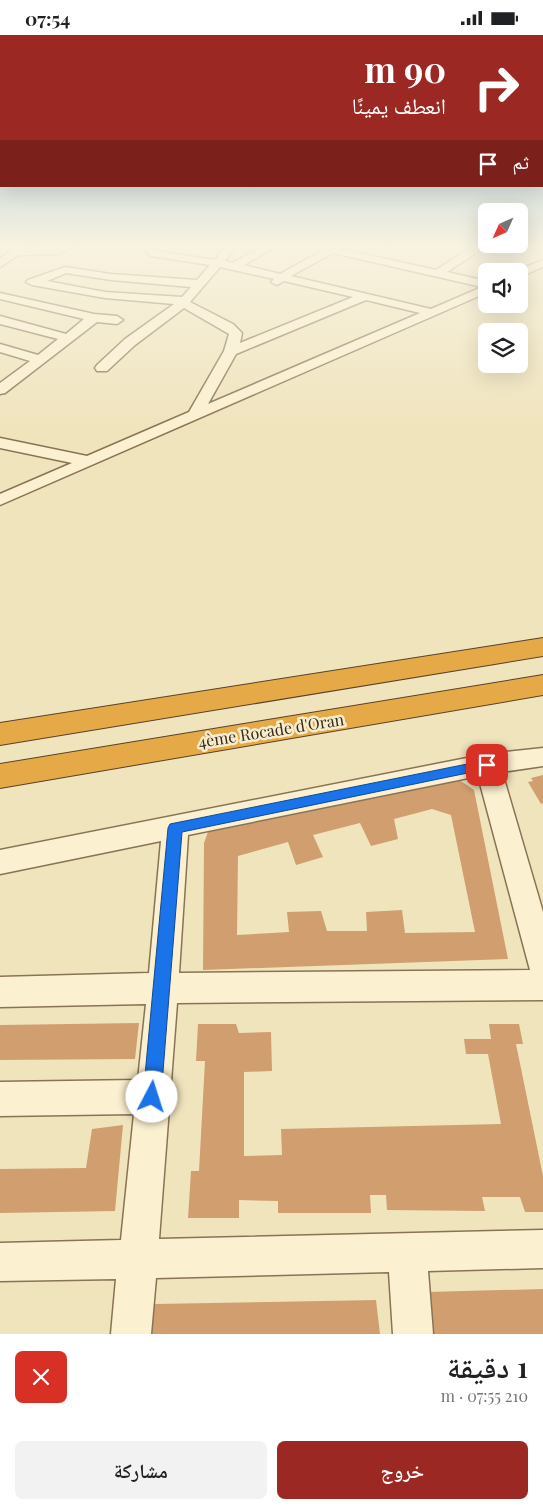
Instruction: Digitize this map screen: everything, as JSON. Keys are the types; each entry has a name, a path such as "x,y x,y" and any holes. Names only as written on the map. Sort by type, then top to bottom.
{"highway":[{"path":"416,669 543,636"},
{"path":"0,734 416,669 543,647"},
{"name":"4ème Rocade d'Oran","path":"0,776 540,686"}],"street":[{"path":"41,306 94,318 116,320"},
{"path":"102,368 130,342 179,306"},
{"path":"191,306 229,327 236,333 232,351 194,415"},
{"path":"232,351 343,306"},
{"path":"405,306 434,313"},
{"path":"0,500 450,306"},
{"path":"4,383 94,318"},
{"path":"0,320 67,338"},
{"path":"0,348 38,359"},
{"path":"0,443 88,461"},
{"path":"0,862 487,765 543,757"},
{"path":"487,765 543,964"},
{"path":"131,1334 163,988 175,828"},
{"path":"0,992 163,988 543,985"},
{"path":"0,1099 152,1097"},
{"path":"0,1262 543,1249"},
{"path":"407,1252 413,1334"}],"building":[{"path":"543,775 543,803 541,804 528,782 533,781 531,778"},
{"path":"458,779 474,790 508,959 203,970 204,843 208,832","holes":["432,809 451,815 475,932 405,933 402,910 366,912 367,931 327,931 321,911 287,912 289,932 237,935 238,856 288,842 296,865 323,857 313,835 360,823 371,846 398,839 394,819"]},
{"path":"139,1023 135,1059 0,1060 0,1025"},
{"path":"198,1024 236,1024 239,1033 271,1032 272,1071 244,1072 244,1156 282,1155 281,1129 501,1124 488,1054 466,1054 464,1039 491,1039 489,1024 519,1024 523,1044 516,1044 543,1176 543,1212 525,1212 520,1197 482,1197 485,1211 387,1210 386,1195 370,1195 371,1213 278,1213 278,1201 239,1200 239,1218 188,1218 191,1171 199,1171 205,1061 196,1061"},
{"path":"123,1125 115,1211 0,1213 0,1169 86,1168 92,1129"},
{"path":"543,1289 543,1334 433,1334 427,1292"},
{"path":"376,1300 380,1334 152,1334 154,1304"}],"route":[{"path":"152,1097 163,988 175,828 487,765"}]}
